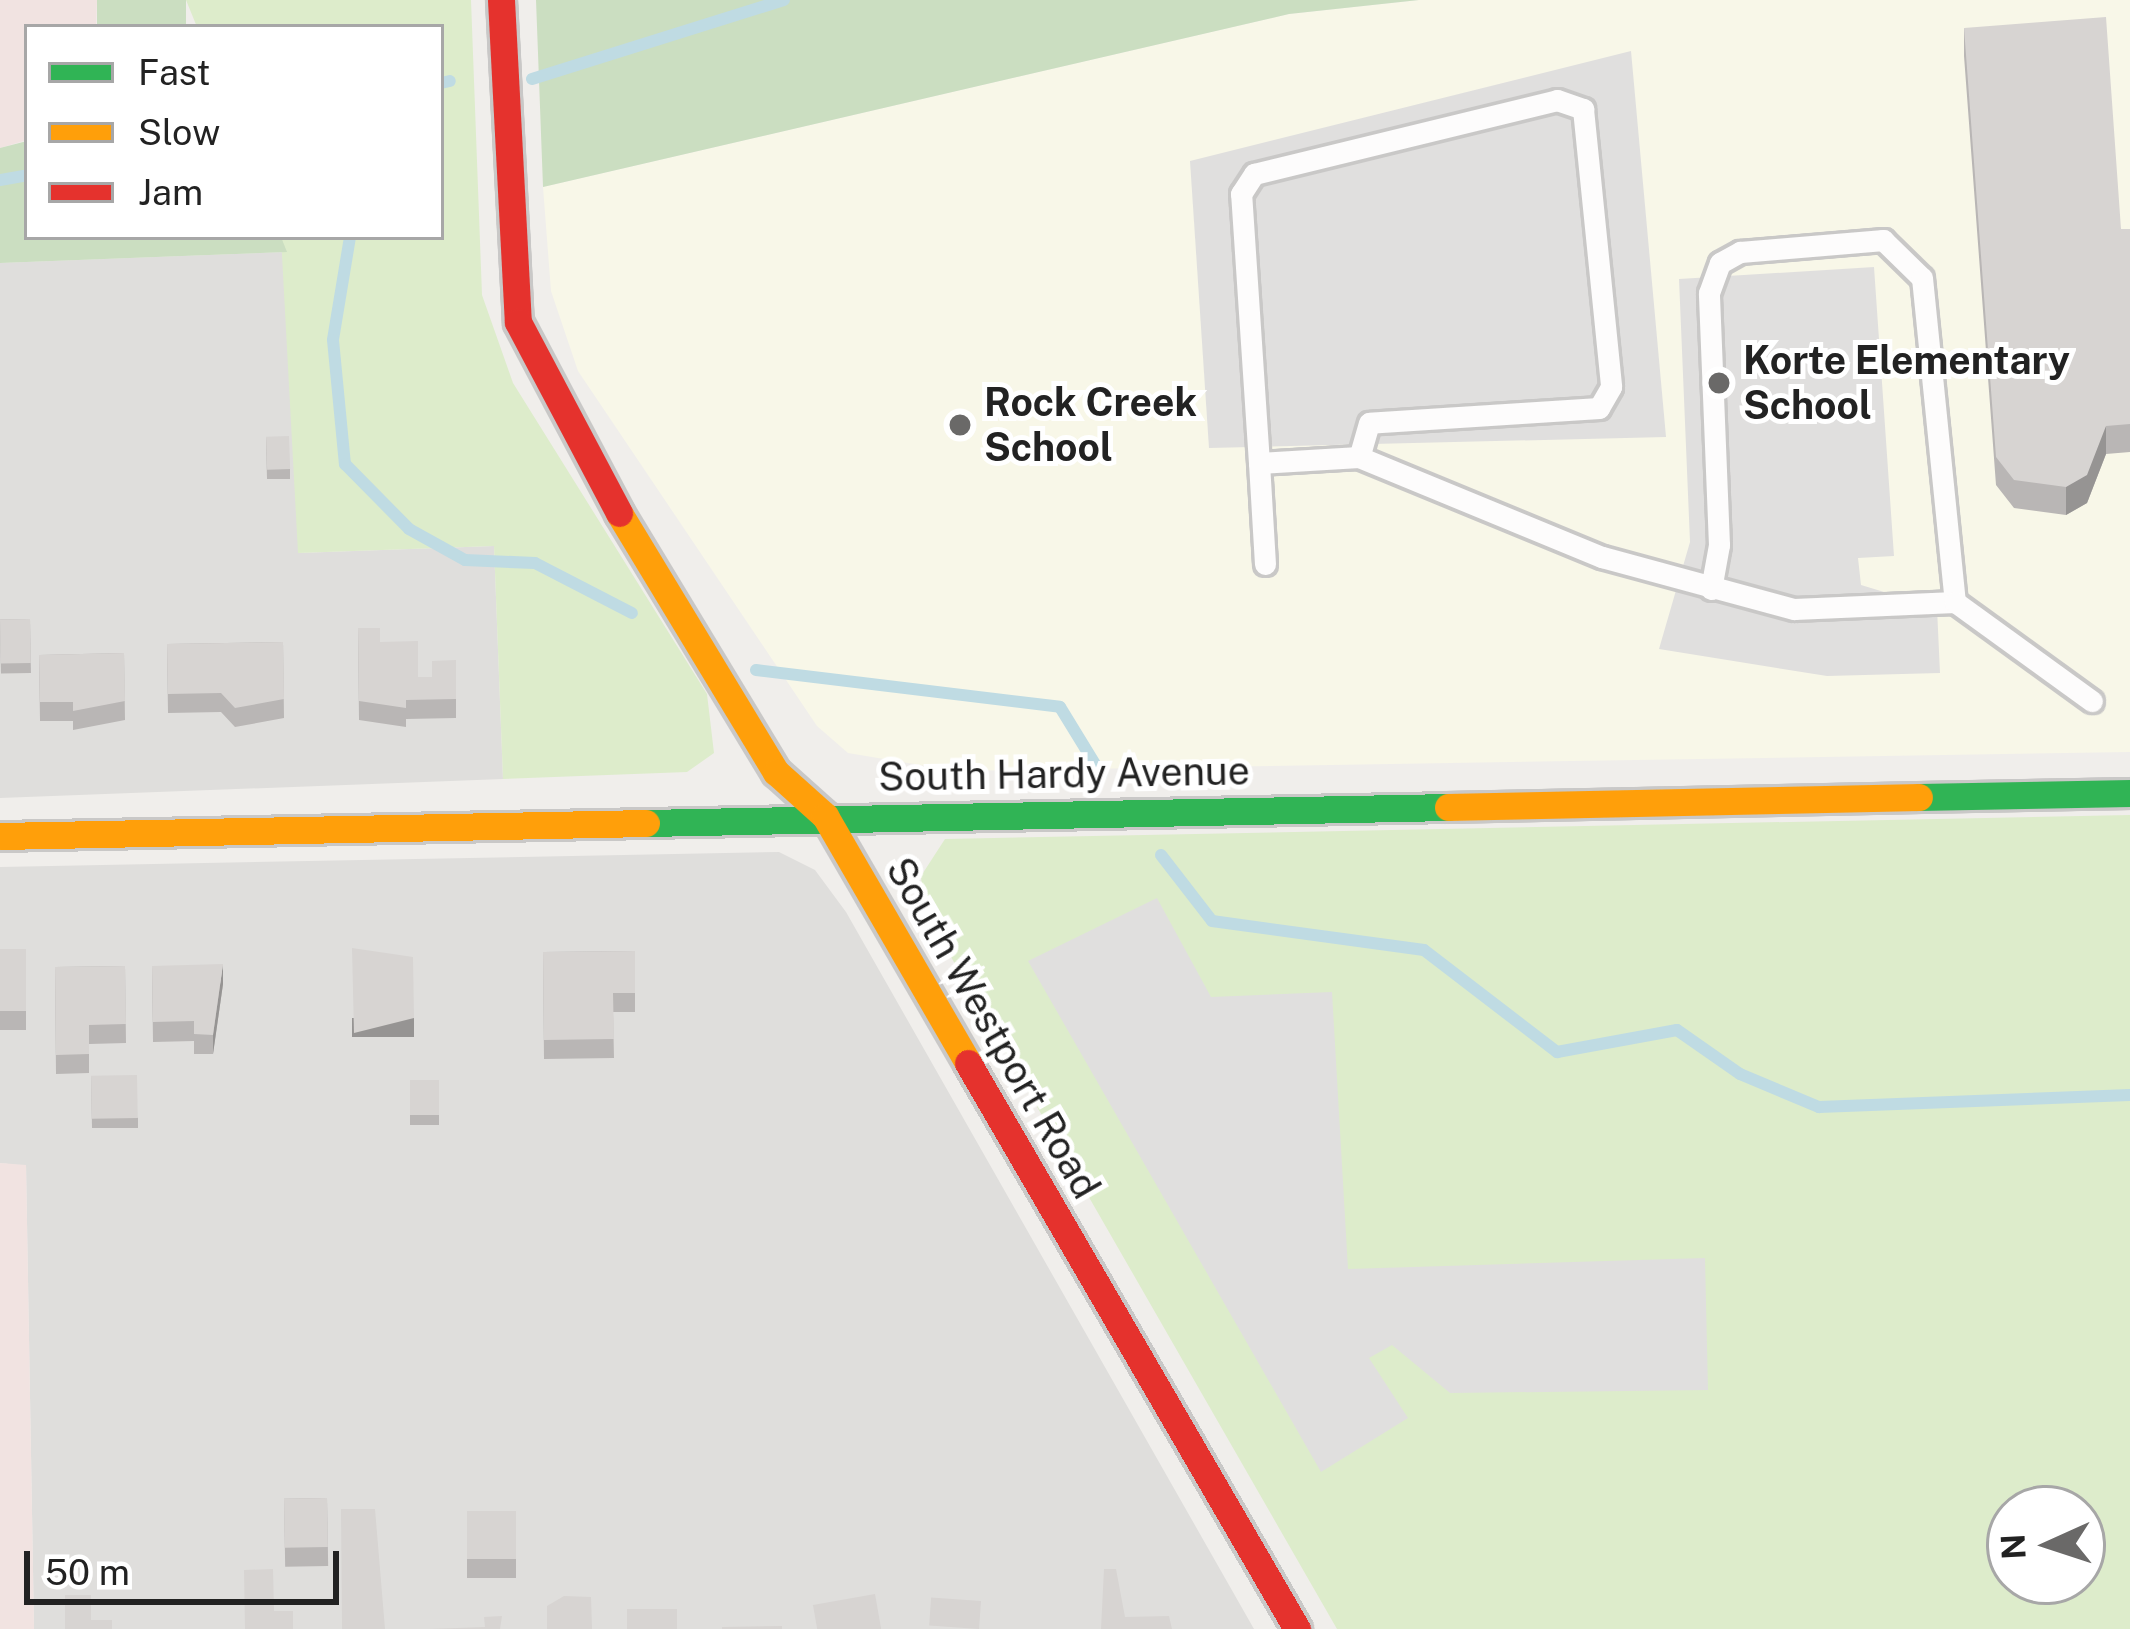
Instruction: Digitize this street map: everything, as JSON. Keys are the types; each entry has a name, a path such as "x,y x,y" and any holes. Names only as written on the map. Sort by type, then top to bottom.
{"street":[{"name":"South Westport Road","path":"501,0 498,110 518,322 563,418 776,772 825,816 1297,1629"},
{"name":"South Hardy Avenue","path":"0,836 2130,793"}],"lane":[{"path":"1264,564 1241,194 1254,174 1557,100 1583,109 1611,387 1599,408 1369,423 1359,457"},
{"path":"1711,589 1720,545 1709,293 1720,263 1740,252 1883,240 1922,278 1955,602"},
{"path":"1259,463 1359,457 1711,589 1865,614 1955,602 2092,701"}],"shaded area":[{"path":"0,0 97,0 96,24 24,24 24,141 0,148"},
{"path":"1419,0 2130,0 2130,752 956,771 848,753 817,726 578,371 551,291 543,187 1289,14"},
{"path":"1631,51 1666,437 1209,448 1190,161"},
{"path":"287,252 299,553 494,546 503,779 0,798 0,263"},
{"path":"1874,267 1894,556 1858,558 1861,585 1937,608 1940,673 1827,676 1659,649 1690,542 1679,279"},
{"path":"779,852 815,870 846,912 1254,1629 34,1629 26,1166 0,1163 0,867"},
{"path":"1157,898 1211,997 1332,992 1348,1269 1705,1258 1708,1390 1450,1393 1392,1345 1369,1358 1408,1418 1321,1472 1028,961"},
{"path":"0,1163 26,1165 34,1629 0,1629"}],"green space":[{"path":"97,0 186,0 186,24 97,24"},
{"path":"186,0 471,0 482,295 513,383 707,694 714,753 687,772 503,779 494,546 298,553 281,240 444,240 444,24 196,24"},
{"path":"536,0 1419,0 1289,14 543,187"},
{"path":"24,142 24,240 282,240 287,252 0,263 0,148"},
{"path":"2130,815 2130,1629 1337,1629 924,910 921,876 945,839"}],"building":[{"name":"Korte Elementary School","path":"2106,17 2121,229 2130,229 2130,424 2106,426 2087,475 2066,487 2014,480 1996,457 1964,28"},
{"path":"289,436 290,469 267,470 266,437"},
{"path":"30,619 31,663 1,664 0,620"},
{"path":"358,628 380,628 380,642 418,641 418,677 432,677 432,661 456,660 456,699 406,700 406,708 359,701"},
{"path":"283,642 284,699 235,708 221,693 168,694 167,644"},
{"path":"124,653 125,701 73,711 73,702 40,702 39,655"},
{"path":"352,948 413,957 414,1018 354,1033"},
{"path":"0,949 26,949 26,1011 0,1011"},
{"path":"635,951 635,993 613,993 614,1039 544,1040 543,952"},
{"path":"223,964 213,1035 194,1034 194,1021 153,1022 152,966"},
{"path":"125,966 126,1024 89,1025 89,1054 56,1055 55,967"},
{"path":"137,1075 138,1118 92,1119 91,1076"},
{"path":"410,1080 439,1080 439,1115 410,1115"},
{"path":"327,1498 328,1547 285,1548 284,1499"},
{"path":"341,1509 375,1509 385,1629 342,1629"},
{"path":"467,1511 516,1511 516,1559 467,1559"},
{"path":"273,1569 274,1611 293,1611 293,1629 245,1629 244,1570"},
{"path":"1104,1569 1116,1569 1125,1617 1169,1616 1172,1629 1101,1629"},
{"path":"875,1594 881,1629 817,1629 813,1605"},
{"path":"65,1595 91,1595 91,1620 112,1620 112,1629 65,1629"},
{"path":"564,1596 591,1597 592,1629 547,1629 547,1606"},
{"path":"931,1598 981,1601 979,1629 929,1625"},
{"path":"627,1609 677,1609 677,1629 627,1629"},
{"path":"502,1616 500,1629 429,1629 485,1627 484,1617"},
{"path":"722,1627 782,1629 722,1629"}],"waterway":[{"path":"532,79 784,0"},
{"path":"444,82 450,81"},
{"path":"0,180 24,176"},
{"path":"350,240 333,340 345,464 409,529 465,560 535,563 632,613"},
{"path":"756,670 1060,707 1101,774"},
{"path":"1161,855 1212,921 1424,950 1557,1052 1677,1030 1740,1074 1819,1107 2130,1095"}],"traffic: fast":[{"path":"1919,797 2130,793"},
{"path":"646,823 1448,807"}],"traffic: slow":[{"path":"619,513 776,772 825,816 968,1063"},
{"path":"1448,807 1919,797"},
{"path":"0,836 646,823"}],"traffic: jam":[{"path":"501,0 518,322 619,513"},
{"path":"968,1063 1297,1629"}],"place":[{"name":"Korte Elementary School","path":"1719,383"},
{"name":"Rock Creek School","path":"960,425"}]}
